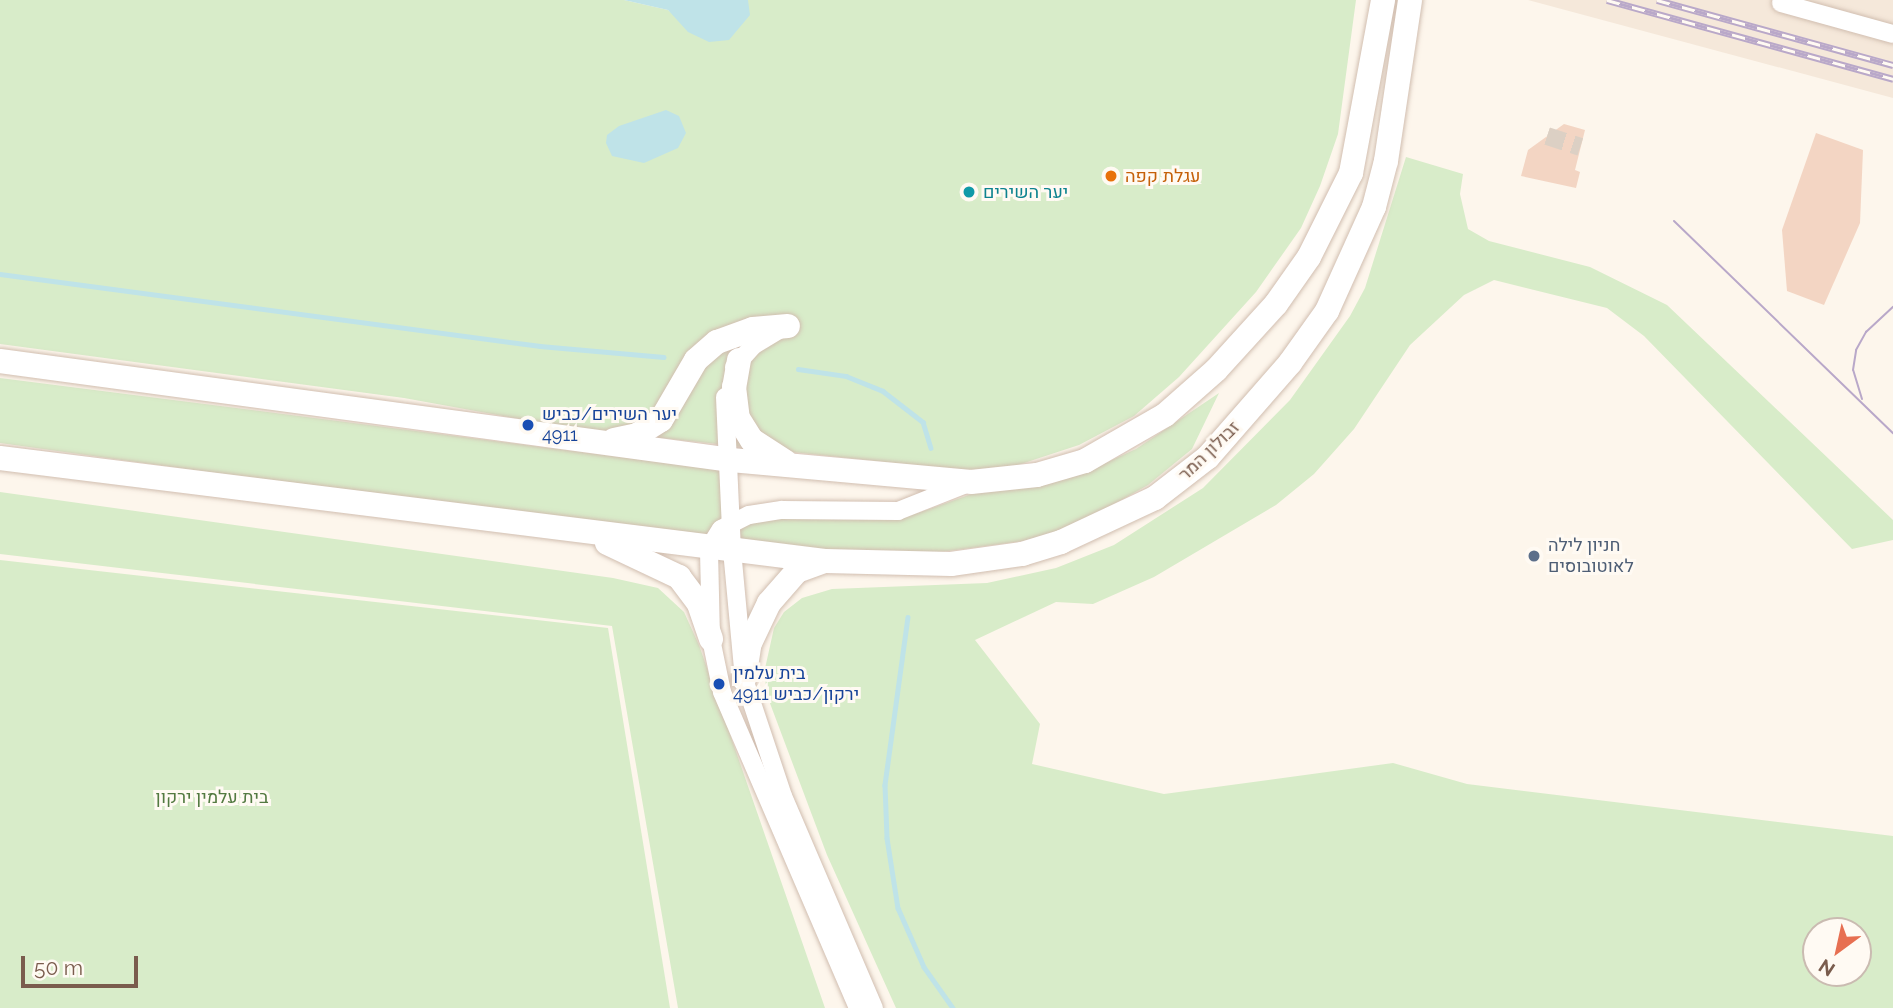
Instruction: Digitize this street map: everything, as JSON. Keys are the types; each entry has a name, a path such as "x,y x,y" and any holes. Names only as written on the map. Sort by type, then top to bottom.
{"main road":[{"path":"0,361 585,442 811,469 971,482 1037,475 1085,461 1136,434 1189,394 1244,342 1309,257 1332,218 1360,146 1383,0"},
{"name":"זבולון המר","path":"559,529 825,561 906,566 1022,554 1097,528 1155,498 1208,457 1290,363 1327,311 1374,207 1386,161 1410,0"},
{"path":"585,442 629,438 654,426 668,411 696,360 717,342 753,329 788,326"},
{"path":"739,360 735,404 744,430 772,456 811,469"},
{"path":"0,458 559,529 600,540 679,577 699,604 711,639"},
{"path":"744,679 750,643 769,603 797,571 825,561"}],"street":[{"path":"1782,3 1893,34"},
{"path":"788,326 762,338 739,360 728,379 724,402 731,460 730,524 720,549 711,639 722,692 858,1008"},
{"path":"730,524 782,510 898,511 971,482"},
{"path":"720,549 744,679 783,796 874,1008"}],"shaded area":[{"path":"1528,0 1893,0 1893,98"}],"green space":[{"path":"0,0 624,0 668,10 682,22 748,0 1356,0 1338,134 1320,186 1301,228 1256,292 1179,377 1134,416 1079,445 1018,465 969,471 569,428 404,398 0,344"},
{"path":"1406,157 1463,174 1460,194 1468,229 1489,241 1590,267 1667,305 1893,520 1893,540 1852,549 1644,336 1607,308 1494,280 1464,295 1410,345 1354,429 1314,474 1276,505 1154,577 1093,604 1056,602 975,640 1040,724 1032,764 1164,794 1393,763 1467,784 1893,836 1893,1008 896,1008 827,855 768,698 764,673 774,628 784,612 802,598 832,589 987,583 1056,568 1114,545 1203,488 1290,400 1350,316 1365,288"},
{"path":"0,378 722,470 723,518 703,541 0,443"},
{"path":"1219,393 1192,449 1148,485 1072,528 1023,541 917,555 740,545 736,528 767,517 918,513 980,491 1090,470 1136,449"},
{"path":"0,492 613,578 658,588 684,612 699,645 825,1008 678,1008 612,626 0,554"},
{"name":"בית עלמין ירקון","path":"0,560 608,628 670,1008 0,1008"}],"water":[{"path":"624,0 748,0 750,15 729,40 709,42 688,32 668,10"},
{"path":"666,110 679,116 686,133 678,148 644,163 612,156 606,143 607,135 619,126"}],"building":[{"path":"1564,124 1585,130 1575,170 1580,172 1576,188 1521,176 1528,150"},
{"path":"1816,133 1863,150 1860,223 1824,305 1787,291 1782,230"}],"waterway":[{"path":"0,274 540,346 664,357"},
{"path":"798,369 846,376 883,391 923,422 931,448"},
{"path":"908,617 885,785 887,838 898,908 924,967 953,1008"}],"tunnel":[{"path":"1547,136 1580,147"}],"tram line":[{"path":"1674,221 1893,433"},
{"path":"1862,399 1853,370 1856,350 1866,332 1893,307"}],"railway":[{"path":"1607,0 1893,79"},
{"path":"1657,0 1893,65"}],"place":[{"name":"עגלת קפה","path":"1111,176"},
{"name":"יער השירים","path":"969,192"},
{"name":"יער השירים/כביש 4911","path":"528,425"},
{"name":"חניון לילה לאוטובוסים","path":"1534,556"},
{"name":"בית עלמין ירקון/כביש 4911","path":"719,684"}]}
